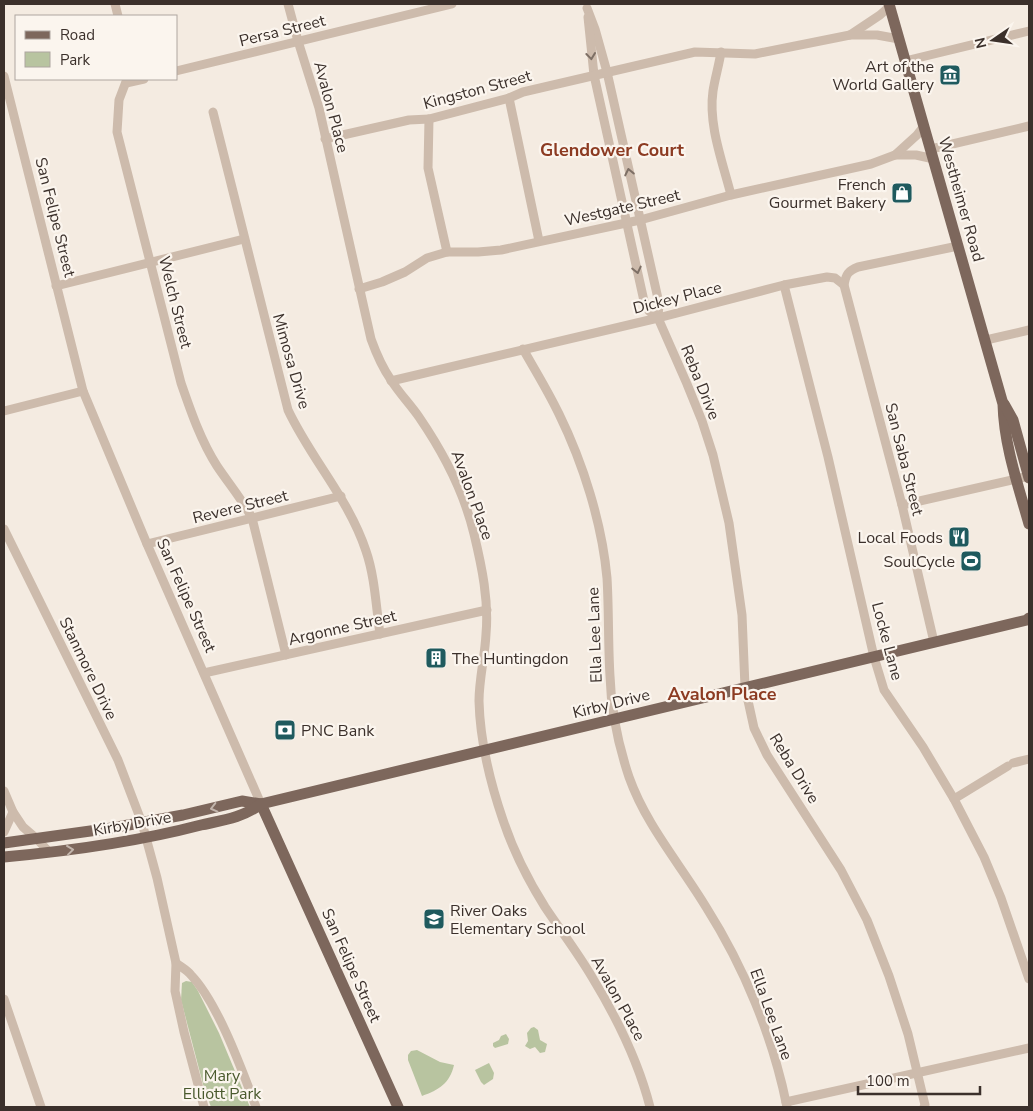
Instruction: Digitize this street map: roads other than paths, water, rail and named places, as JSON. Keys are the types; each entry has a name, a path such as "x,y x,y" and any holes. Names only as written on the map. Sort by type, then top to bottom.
{"main road":[{"name":"Westheimer Road","path":"889,5 1004,404 1013,420 1029,477"},
{"name":"Westheimer Road","path":"1004,404 1004,422 1016,479 1029,524"},
{"name":"Kirby Drive","path":"4,857 98,846 146,838 247,814 261,804 1028,620"},
{"name":"Kirby Drive","path":"4,842 37,839 142,823 242,801 261,804"},
{"name":"San Felipe Street","path":"261,804 398,1107"}],"street":[{"name":"Avalon Place","path":"288,4 319,108 359,289 377,356 391,381 417,414 440,448 459,490 474,531 481,563 487,610 479,699 481,734 503,821 529,879 592,975 621,1027 638,1068 650,1107"},
{"name":"Persa Street","path":"178,71 452,4"},
{"path":"850,35 875,19 889,5"},
{"name":"Reba Drive","path":"587,6 607,72 659,303 658,318"},
{"name":"Reba Drive","path":"587,6 594,75 644,301 650,311 658,318 702,421 713,455 729,522 736,559 742,615 745,687 750,712 759,741 841,870 867,920 889,976 908,1034 926,1106"},
{"path":"905,61 1029,31"},
{"path":"850,35 876,35 899,39"},
{"name":"Kingston Street","path":"325,139 409,120 429,119 508,98 523,92 695,52 755,54 850,35"},
{"path":"721,52 713,91 713,106 715,130 731,196"},
{"name":"San Felipe Street","path":"4,76 83,391 147,544 261,804"},
{"name":"Welch Street","path":"127,81 119,100 117,132 181,383 192,415 217,466 242,499 252,518 286,655"},
{"path":"508,98 539,241"},
{"name":"Mimosa Drive","path":"213,112 288,410 298,430 341,496 354,520 366,551 374,589 380,634"},
{"path":"429,119 428,168 447,252"},
{"name":"Westgate Street","path":"895,155 924,126"},
{"name":"Westgate Street","path":"359,289 382,282 405,272 427,258 447,252 501,250 640,220 731,196 871,164 895,155 932,154 1029,126"},
{"path":"56,286 244,240"},
{"path":"844,285 849,270 958,246"},
{"name":"Dickey Place","path":"391,381 658,318 784,285 827,277 836,278 844,285"},
{"name":"Locke Lane","path":"784,285 828,457 874,657 884,690 923,747 954,799 984,857 1001,898 1029,979"},
{"name":"San Saba Street","path":"844,285 902,505 934,642"},
{"path":"986,340 1029,330"},
{"name":"Ella Lee Lane","path":"524,349 566,430 592,503 606,577 610,678 614,720 629,778 664,845 705,905 736,959 773,1055 786,1105"},
{"path":"4,411 83,391"},
{"path":"902,505 1029,477"},
{"name":"Revere Street","path":"147,544 341,496"},
{"name":"Stanmore Drive","path":"4,529 118,760 142,823 157,878 176,963 175,991 204,1107"},
{"name":"Argonne Street","path":"204,673 487,610"},
{"path":"954,799 1011,765 1029,759"},
{"path":"4,791 13,812 23,828 49,852"},
{"path":"4,832 13,812"},
{"path":"176,963 190,974 200,986 215,1012 256,1107"},
{"path":"4,999 41,1107"},
{"path":"786,1105 1029,1048"}],"place":[{"name":"Art of the World Gallery","path":"950,75"},
{"name":"French Gourmet Bakery","path":"902,193"},
{"name":"Local Foods","path":"959,537"},
{"name":"SoulCycle","path":"971,561"},
{"name":"The Huntingdon","path":"436,658"},
{"name":"PNC Bank","path":"285,730"},
{"name":"River Oaks Elementary School","path":"434,919"}],"district":[{"name":"Glendower Court","path":"612,150"},
{"name":"Avalon Place","path":"722,694"}],"park label":[{"name":"Mary Elliott Park","path":"222,1084"}]}
